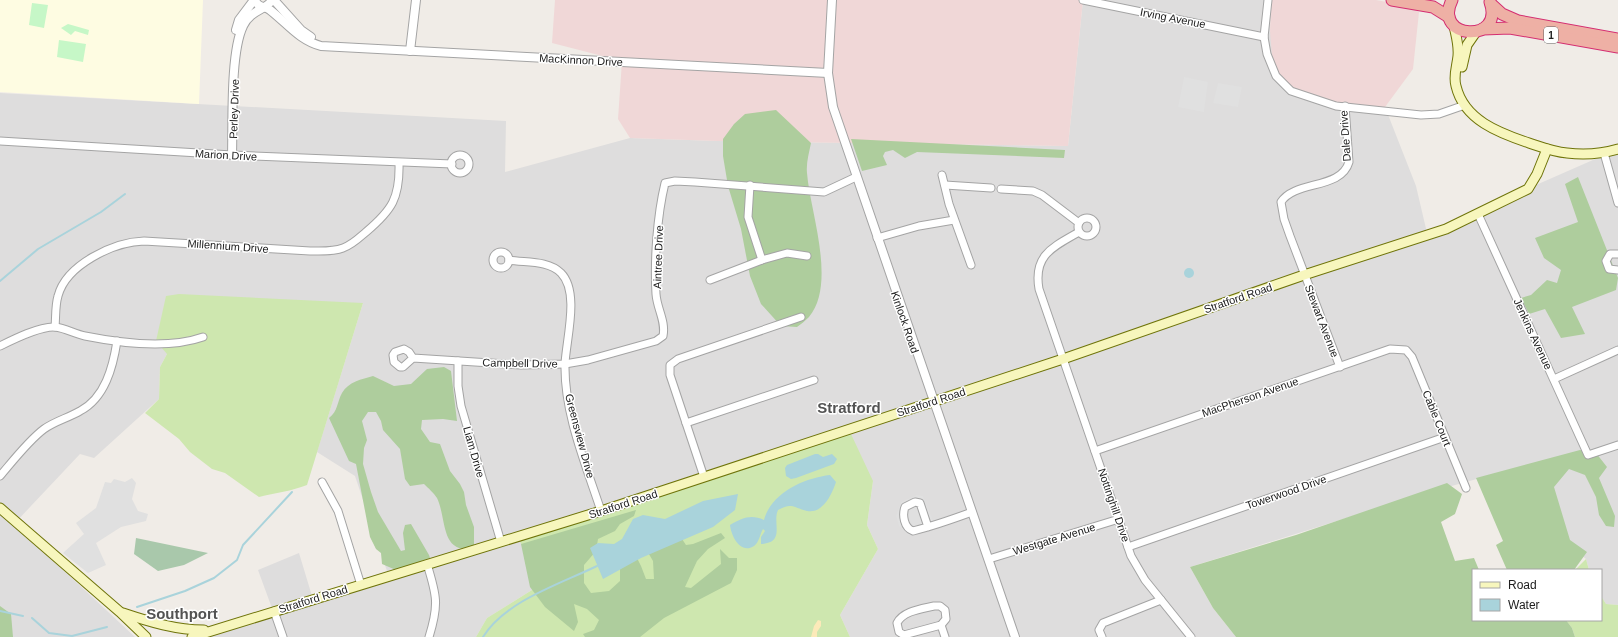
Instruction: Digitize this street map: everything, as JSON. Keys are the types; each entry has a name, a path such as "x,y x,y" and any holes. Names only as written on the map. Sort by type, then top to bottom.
{"highway":[{"path":"1392,0 1433,7 1464,32 1479,31 1491,18 1490,2"},
{"path":"1452,0 1449,10 1452,21"},
{"name":"1","path":"1490,2 1502,14 1518,21 1618,39"},
{"name":"1","path":"1479,31 1510,28 1618,48"}],"main road":[{"path":"1452,21 1458,50 1455,71 1456,86 1464,103 1478,119 1493,129 1548,149 1565,153 1604,153 1618,149"},
{"path":"1464,103 1462,66 1467,45 1479,31"},
{"name":"Stratford Road","path":"192,637 601,511 1063,359 1304,275 1446,229 1528,189 1537,174 1548,149"},
{"path":"0,508 120,612 146,637"},
{"path":"120,612 176,628 216,629"}],"street":[{"name":"MacKinnon Drive","path":"254,0 258,5 276,15 297,35 311,43 334,47 828,73"},
{"name":"Perley Drive","path":"236,63 234,46 236,29 239,20 254,0"},
{"name":"MacKinnon Drive","path":"273,0 305,33 334,47"},
{"name":"Perley Drive","path":"232,155 236,63 243,26 256,10 264,8 273,0"},
{"path":"410,52 416,0"},
{"name":"Kinlock Road","path":"832,0 828,73 833,107 933,402 1015,637"},
{"name":"Irving Avenue","path":"1083,0 1264,37"},
{"name":"Dale Drive","path":"1268,0 1264,37 1266,54 1271,66 1283,84 1291,91 1336,106 1345,106 1349,162 1347,169 1337,177 1289,194 1281,202 1284,219 1304,275"},
{"path":"1345,106 1421,115 1439,114 1464,103"},
{"name":"Marion Drive","path":"0,142 232,155 452,164"},
{"path":"1604,153 1618,203"},
{"name":"Millennium Drive","path":"55,327 58,296 71,271 84,262 119,246 144,241 310,251 330,251 343,248 367,232 391,208 395,199 399,181 399,163"},
{"path":"942,175 954,220 971,265"},
{"path":"762,260 748,217 750,185 811,192 824,192 856,177"},
{"name":"Aintree Drive","path":"664,330 656,297 655,274 660,203 665,183 675,180 750,185"},
{"path":"945,185 991,188"},
{"path":"1001,189 1033,192 1042,195 1078,223 1079,232 1084,236 1089,236 1094,232 1096,227 1094,221 1089,218 1083,218 1078,223"},
{"name":"Jenkins Avenue","path":"1478,214 1588,455 1618,445"},
{"path":"877,238 919,226 954,220"},
{"name":"Nottinghill Drive","path":"1079,232 1052,247 1044,256 1038,267 1038,289 1118,520 1137,568 1191,637"},
{"path":"710,280 762,260 787,253 807,256"},
{"path":"1618,254 1610,254 1606,261 1609,269 1618,270"},
{"name":"Greensview Drive","path":"509,260 543,263 561,273 568,284 571,303 565,364 566,384 572,414 601,511"},
{"name":"Stewart Avenue","path":"1304,275 1340,366"},
{"path":"704,477 669,370 673,361 801,317"},
{"path":"0,346 35,331 55,327 83,336 132,343 181,343 203,337"},
{"name":"Campbell Drive","path":"413,358 521,365 565,364 588,360 656,341 663,336 664,330"},
{"path":"0,476 42,430 91,404 103,389 110,372 117,341"},
{"name":"MacPherson Avenue","path":"1095,451 1390,349 1406,350"},
{"name":"Cable Court","path":"1406,350 1412,357 1466,488"},
{"path":"1554,379 1618,350"},
{"name":"Liam Drive","path":"458,361 458,386 461,406 501,542"},
{"path":"686,423 814,380"},
{"name":"Towerwood Drive","path":"1128,547 1445,437"},
{"path":"322,482 338,511 361,585"},
{"path":"928,527 972,512"},
{"name":"Westgate Avenue","path":"989,559 1118,520"},
{"path":"427,564 436,593 435,617 429,637"},
{"path":"1102,637 1099,630 1103,623 1161,600"},
{"path":"934,606 940,606 946,613 944,622 941,625 904,635 899,632 896,623 904,614 934,606"},
{"path":"274,611 283,637"},
{"path":"941,625 945,637"}],"shaded area":[{"path":"0,0 203,0 199,104 0,92"},
{"path":"555,0 1083,0 1068,146 718,141 630,138 618,119 622,61 552,43"},
{"path":"1083,0 1271,0 1270,31 1375,109 1385,107 1416,186 1427,233 1618,149 1618,605 1606,604 1602,598 1602,569 1589,569 1586,559 1491,475 1423,494 1190,567 1213,608 1236,637 850,637 840,615 878,549 867,525 873,481 666,494 519,536 540,585 487,618 476,637 192,637 273,611 258,570 299,553 312,596 387,571 355,476 317,452 363,303 167,354 160,367 159,399 94,458 80,454 14,524 135,637 11,637 0,621 0,93 506,121 505,172 630,138 718,141 1068,146"},
{"path":"1271,0 1376,0 1408,6 1419,12 1413,69 1385,107 1339,110 1292,94 1273,68 1270,31"},
{"path":"1184,77 1208,82 1204,112 1178,107"},
{"path":"1218,83 1242,87 1238,107 1213,103"},
{"path":"132,478 136,483 132,499 138,511 148,514 146,521 121,527 96,543 106,565 88,573 63,553 84,534 76,523 96,508 105,482 111,483 114,479 125,482"},
{"path":"917,495 923,496 936,528 919,534 908,535 899,526 896,516 901,502"}],"green space":[{"path":"32,3 48,5 44,28 29,25"},
{"path":"68,24 89,30 88,35 75,31 71,35 61,28"},
{"path":"59,40 86,44 83,62 57,57"},
{"path":"776,110 811,143 807,162 807,173 820,247 821,286 817,303 809,317 797,327 781,326 761,304 750,276 741,229 728,186 723,156 723,139 734,124 745,114"},
{"path":"851,139 1065,150 1064,158 917,152 905,158 893,150 885,152 883,156 887,165 862,171"},
{"path":"1578,177 1618,278 1616,290 1572,307 1585,334 1561,338 1545,309 1529,314 1521,298 1531,295 1547,280 1557,283 1561,270 1544,258 1535,238 1578,222 1565,184"},
{"path":"179,294 363,303 307,485 259,497 225,473 212,469 190,452 179,439 145,413 159,399 160,367 167,354 156,341 166,296"},
{"path":"444,367 451,371 457,421 443,419 422,420 421,429 430,442 440,444 450,471 464,492 466,505 474,527 474,548 463,549 455,546 450,541 446,534 437,498 424,484 410,486 405,479 400,449 383,430 381,421 376,412 368,412 362,421 367,440 364,448 363,464 378,512 401,551 405,550 403,533 405,525 411,524 430,558 396,570 382,564 381,553 376,549 370,537 356,464 349,461 329,418 334,412 340,396 345,389 364,378 373,376 394,386 411,384 427,369"},
{"path":"851,434 873,481 867,525 878,549 840,615 850,637 476,637 487,618 540,585 518,537 666,494"},
{"path":"1580,450 1596,453 1607,467 1599,478 1615,516 1614,527 1606,526 1599,515 1596,497 1585,475 1569,469 1554,487 1570,540 1587,552 1575,569 1507,569 1496,545 1503,541 1476,478"},
{"path":"1447,483 1462,494 1455,514 1441,522 1455,561 1474,558 1479,569 1472,569 1472,621 1567,621 1572,628 1575,637 1236,637 1213,608 1190,567 1296,535"},
{"path":"636,510 634,516 620,524 615,531 598,539 596,551 584,565 584,583 591,593 609,591 620,581 620,566 634,552 646,579 654,579 653,561 646,549 678,533 686,545 693,544 721,533 725,538 708,549 697,561 685,587 691,588 721,564 720,549 729,558 737,558 737,570 731,583 664,618 640,637 585,637 583,634 594,630 599,620 587,609 574,604 578,622 574,631 545,607 530,587 521,544"},
{"path":"136,538 208,553 184,565 158,571 134,554"},
{"path":"1586,559 1589,569 1576,569"},
{"path":"1602,598 1606,604 1618,605 1618,637 1575,637 1572,628 1567,621 1602,621"},
{"path":"0,606 11,614 13,637 0,637"}],"sand":[{"path":"818,620 821,621 821,626 817,632 817,637 811,637 814,626"}],"water":[{"path":"1189,268 1194,273 1189,278 1184,273"},
{"path":"815,454 823,457 832,454 837,459 834,464 796,478 791,479 786,476 785,468 787,465"},
{"path":"830,475 836,482 826,502 818,509 807,511 793,506 787,506 778,510 776,536 769,543 761,544 761,537 765,531 763,529 756,545 749,548 744,548 737,543 732,534 730,525 739,520 751,517 764,520 768,510 774,502 790,488 800,483"},
{"path":"738,494 735,510 713,527 641,558 603,579 590,548 598,543 614,544 622,539 633,519 643,515 665,519 703,501"}],"waterway":[{"path":"0,281 38,249 101,212 125,194"},
{"path":"137,607 185,591 214,578 237,560 243,545 292,492"},
{"path":"483,637 493,624 519,603 597,566"},
{"path":"0,611 23,616"},
{"path":"32,618 49,633 72,636 107,627"}],"district":[{"name":"Stratford","path":"849,407"},
{"name":"Southport","path":"182,613"}]}
